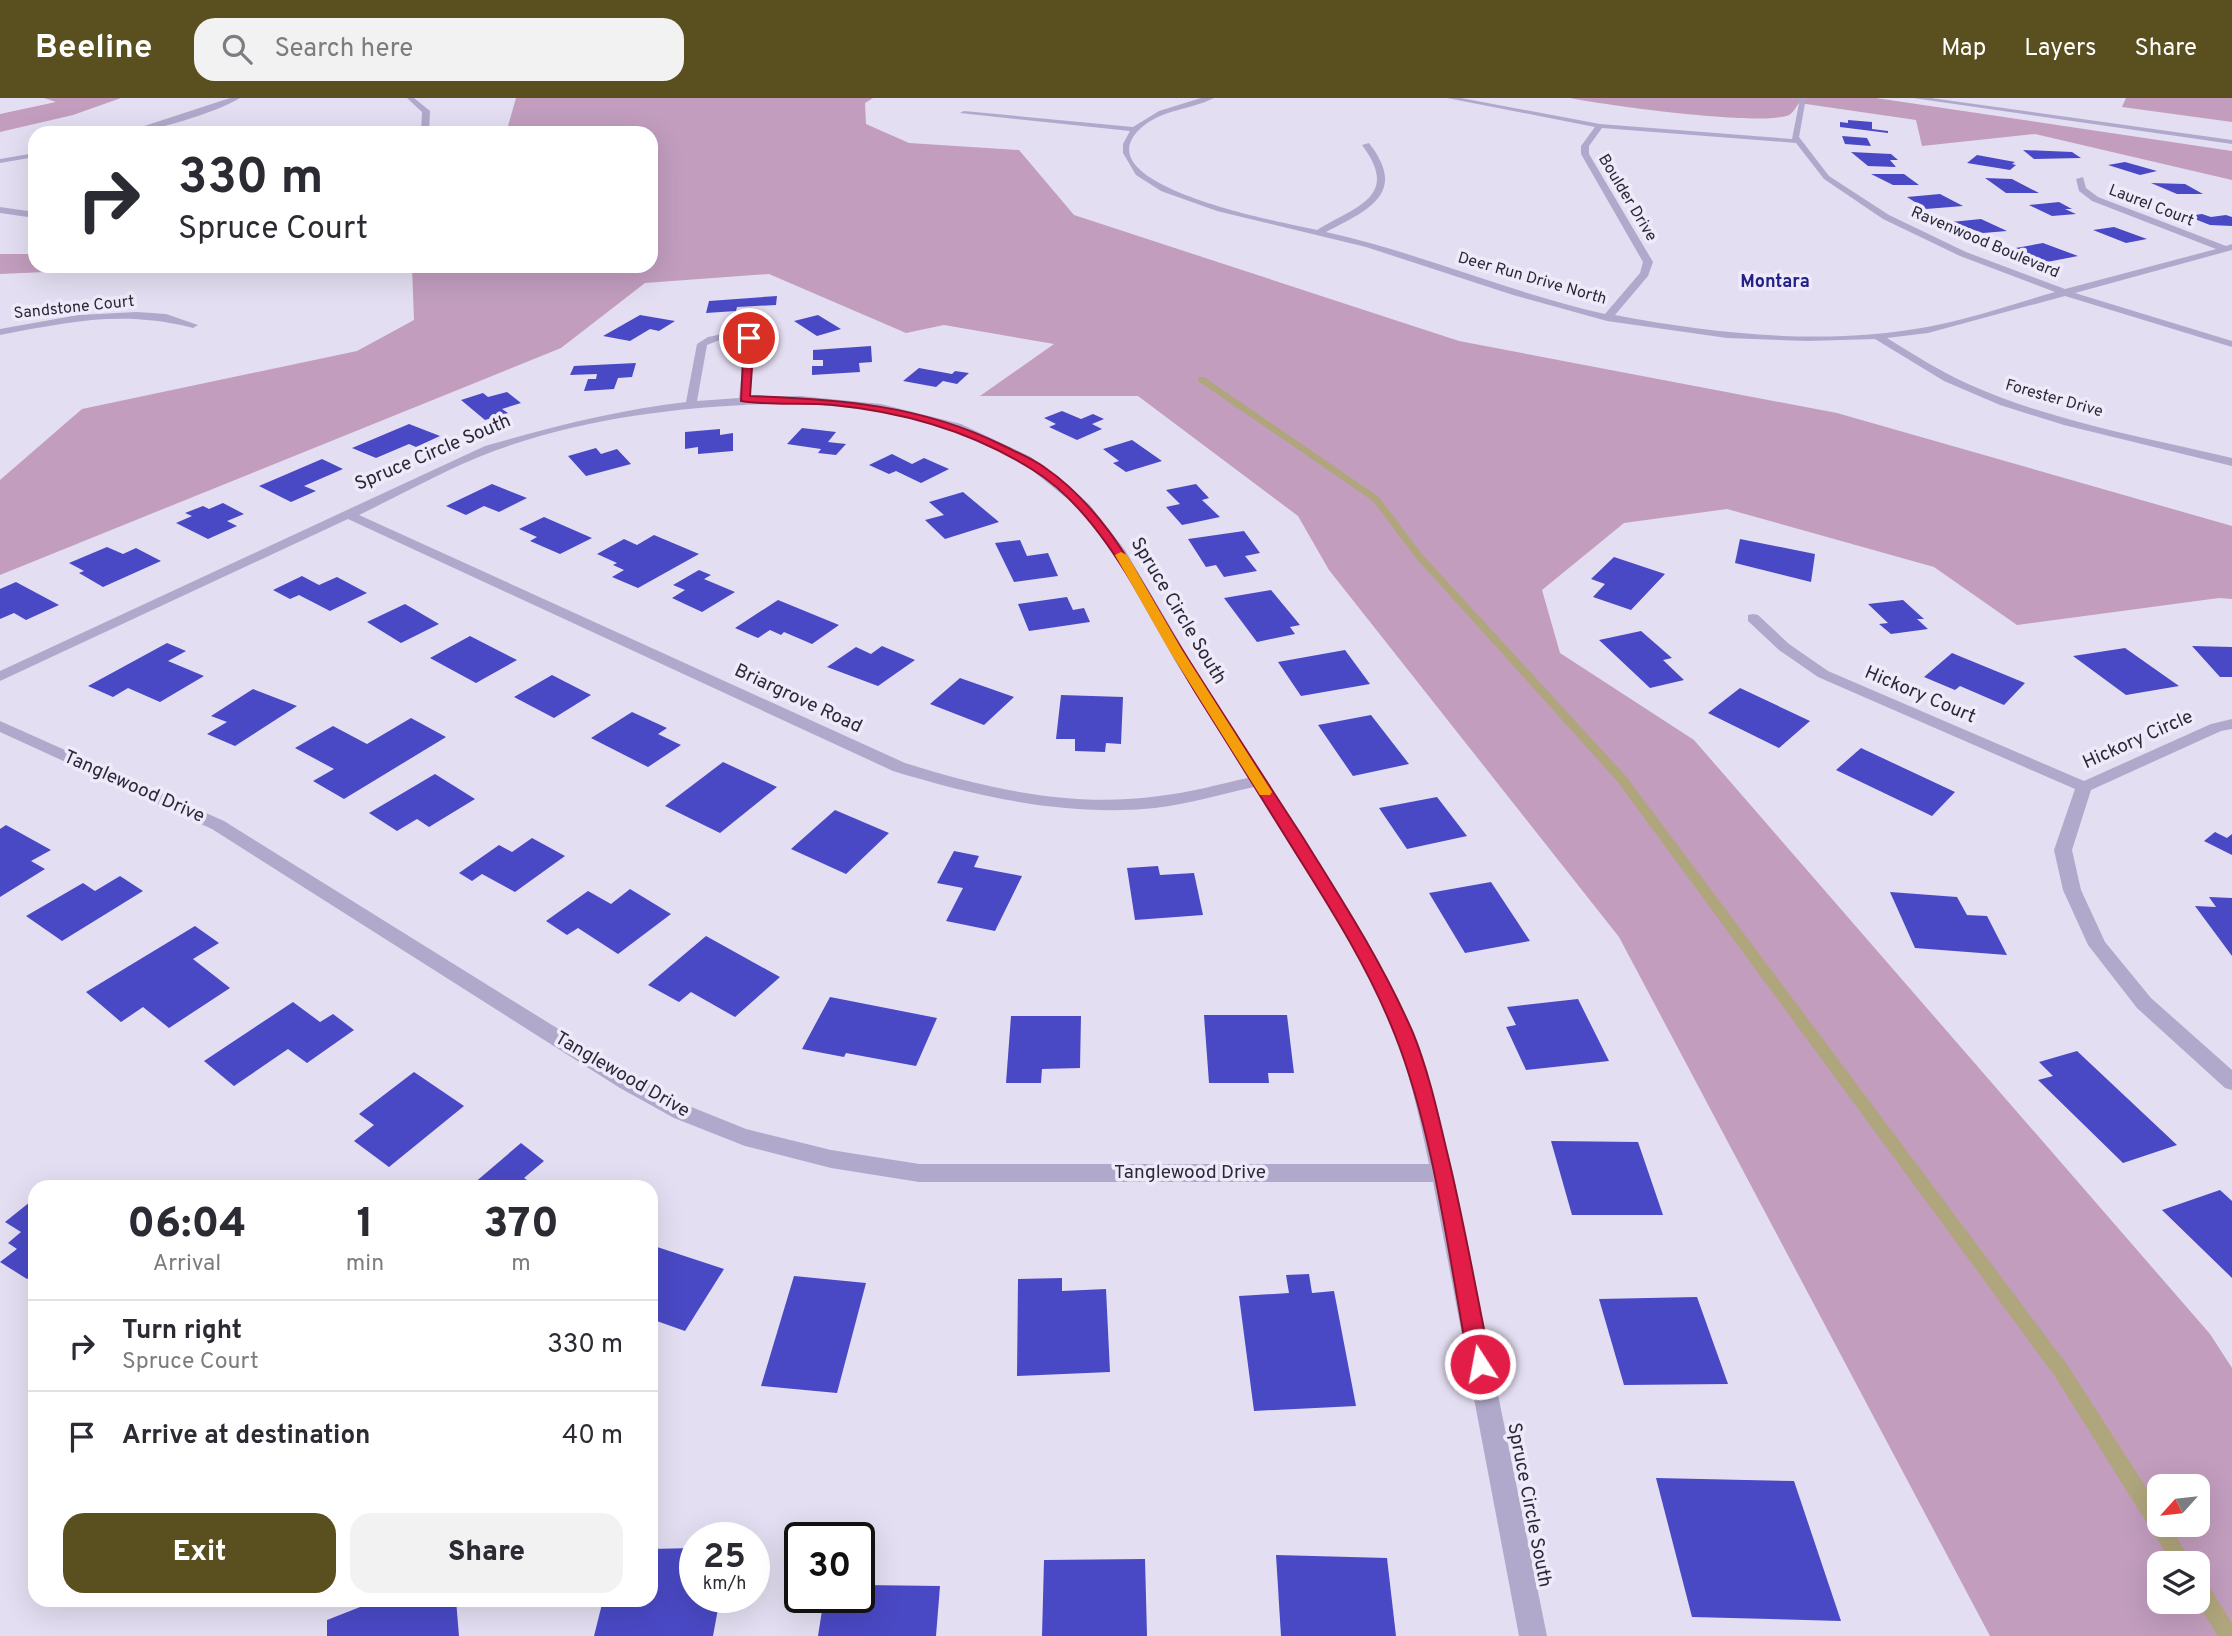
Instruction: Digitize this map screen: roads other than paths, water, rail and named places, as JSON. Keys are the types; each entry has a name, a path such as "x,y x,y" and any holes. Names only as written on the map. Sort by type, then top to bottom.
{"street":[{"path":"152,126 237,98"},
{"path":"410,98 426,111 425,126"},
{"path":"964,113 1134,129 1166,111 1211,98"},
{"path":"1450,98 1600,126 1795,141 1791,130 1795,108 1803,98"},
{"path":"1916,98 2232,142"},
{"path":"1975,98 2232,133"},
{"name":"Boulder Drive","path":"1600,126 1585,146 1585,154 1642,247 1648,262 1645,274 1607,317"},
{"name":"Deer Run Drive North","path":"1134,129 1127,139 1126,151 1129,162 1140,175 1214,207 1372,245 1545,302 1607,317 1722,335 1879,337 1928,330 1969,321 2227,247"},
{"name":"Ravenwood Boulevard","path":"1795,141 1822,175 1888,217 1988,265 2060,293 2232,344"},
{"path":"1321,231 1362,209 1378,195 1382,182 1379,163 1366,145"},
{"path":"0,162 28,156"},
{"name":"Laurel Court","path":"2080,178 2082,189 2103,203 2227,247"},
{"path":"0,210 28,214"},
{"name":"Sandstone Court","path":"0,332 51,323 122,316 157,316 193,325"},
{"path":"691,402 702,344 713,338 730,335 744,336 750,343 744,399"},
{"name":"Forester Drive","path":"1879,337 1927,367 2006,402 2047,416 2232,462"},
{"name":"Spruce Circle South","path":"0,677 489,449 598,417 691,402 744,399 830,402 907,414 964,430 1039,468 1084,505 1114,544 1175,650 1339,908 1405,1035 1443,1173 1533,1636"},
{"name":"Briargrove Road","path":"347,514 899,767 943,781 1035,802 1083,805 1157,802 1258,781"},
{"name":"Hickory Court","path":"1753,618 1784,647 1823,674 2084,787"},
{"name":"Hickory Circle","path":"2232,724 2217,727 2084,787 2063,850 2071,890 2096,945 2144,1003 2232,1082"},
{"name":"Tanglewood Drive","path":"0,726 218,825 628,1082 689,1116 779,1148 857,1166 919,1173 1443,1173"}],"waterway":[{"path":"1201,379 1376,499 1418,555 1621,778 2062,1372 2175,1551"},
{"path":"2210,1606 2229,1636"}],"district":[{"name":"Montara","path":"1775,282"}]}
